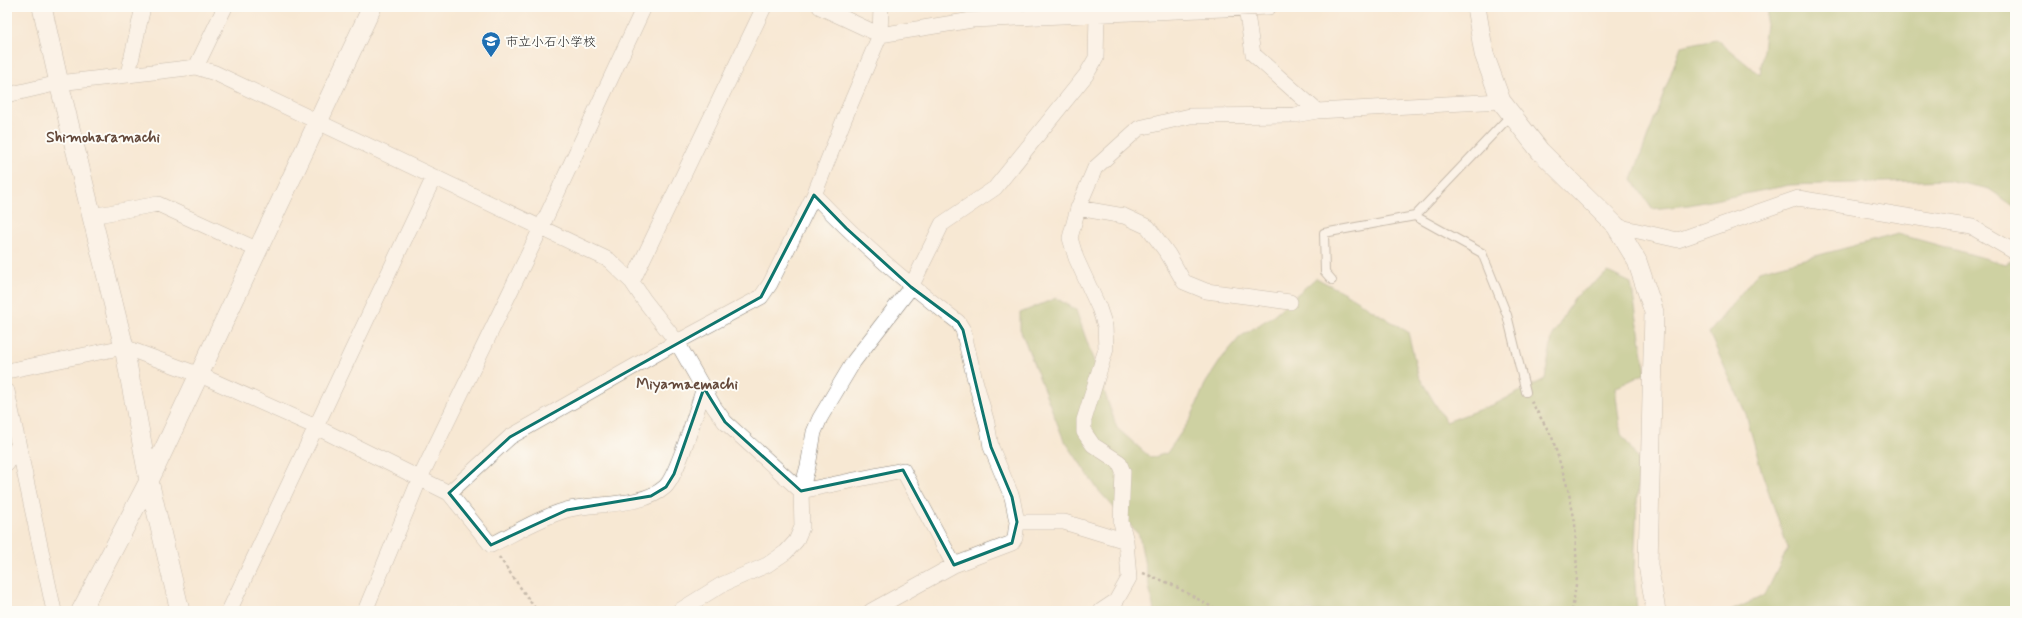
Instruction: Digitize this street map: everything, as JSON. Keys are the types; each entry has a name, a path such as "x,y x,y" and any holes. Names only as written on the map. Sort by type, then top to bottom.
{"street":[{"path":"42,7 59,83 124,347 149,481 180,611"},
{"path":"128,74 143,7"},
{"path":"196,67 224,7"},
{"path":"81,611 149,481 372,7"},
{"path":"366,611 420,478 541,228 644,7"},
{"path":"632,282 764,7"},
{"path":"820,7 880,35 972,14 1052,11 1097,14 1267,7"},
{"path":"449,493 510,437 677,342 761,297 770,284 814,195 880,35 881,7"},
{"path":"1476,7 1484,54 1506,108 1540,151 1616,226 1637,261 1654,312 1648,564 1656,611"},
{"path":"1246,8 1253,54 1318,111"},
{"path":"679,611 721,585 767,565 786,552 796,541 802,527 801,491 808,466 814,432 820,418 854,361 911,287 942,224 995,188 1086,75 1096,58 1097,14"},
{"path":"7,95 59,83 196,67 215,73 610,260 632,282 677,342 725,422 801,491"},
{"path":"1100,611 1116,601 1129,578 1130,569 1126,541 1121,522 1123,472 1119,462 1093,446 1084,432 1084,420 1106,349 1105,326 1099,308 1076,258 1070,238 1078,208 1095,168 1139,128 1190,116 1295,115 1318,111 1506,108"},
{"path":"229,611 434,177"},
{"path":"814,195 846,228 911,287 958,322 963,330 987,423 991,447 1012,497 1017,522 1015,538 1012,543 954,565 871,611"},
{"path":"1616,226 1678,240 1798,198 1972,227 2015,252"},
{"path":"92,216 158,204 258,250"},
{"path":"1078,208 1124,216 1148,227 1168,254 1184,282 1206,291 1290,302"},
{"path":"7,370 124,347 200,375 316,427 449,493 491,545 546,517 568,510 616,504 651,496 666,487 674,474 704,388"},
{"path":"7,391 54,611"},
{"path":"7,464 18,446"},
{"path":"801,491 903,470 954,565"},
{"path":"1017,522 1064,522 1126,541"}],"lane":[{"path":"1332,280 1325,272 1324,233 1415,216 1506,108"},
{"path":"1415,216 1482,253 1506,315 1526,392"}],"path":[{"path":"1526,392 1552,437 1568,489 1575,522 1577,578 1572,611"},
{"path":"491,545 537,611"},
{"path":"1130,569 1171,584 1219,611"}],"highlighted area":[{"path":"814,195 846,228 911,287 958,322 963,330 991,447 1012,497 1017,522 1012,543 954,565 903,470 801,491 725,422 704,388 674,474 666,487 651,496 567,510 491,545 449,493 510,437 761,297"}],"green space":[{"path":"1768,7 2015,7 2015,207 1989,189 1948,180 1790,185 1689,205 1652,209 1632,179 1681,46 1716,39 1760,75"},
{"path":"1898,234 2006,264 2015,257 2015,611 1731,611 1765,595 1788,548 1762,473 1746,414 1709,333 1759,271"},
{"path":"1608,272 1631,283 1646,373 1615,388 1621,434 1639,460 1634,568 1637,611 1154,611 1139,535 1098,490 1063,438 1020,329 1020,313 1056,298 1076,310 1117,428 1151,458 1167,453 1191,418 1205,384 1222,358 1240,337 1271,317 1316,278 1345,293 1408,332 1418,375 1446,422 1497,403 1545,379 1552,337 1574,298"}],"place":[{"name":"市立小石小学校","path":"491,58"}],"district":[{"name":"Shimoharamachi","path":"103,137"},
{"name":"Miyamaemachi","path":"687,384"}]}
